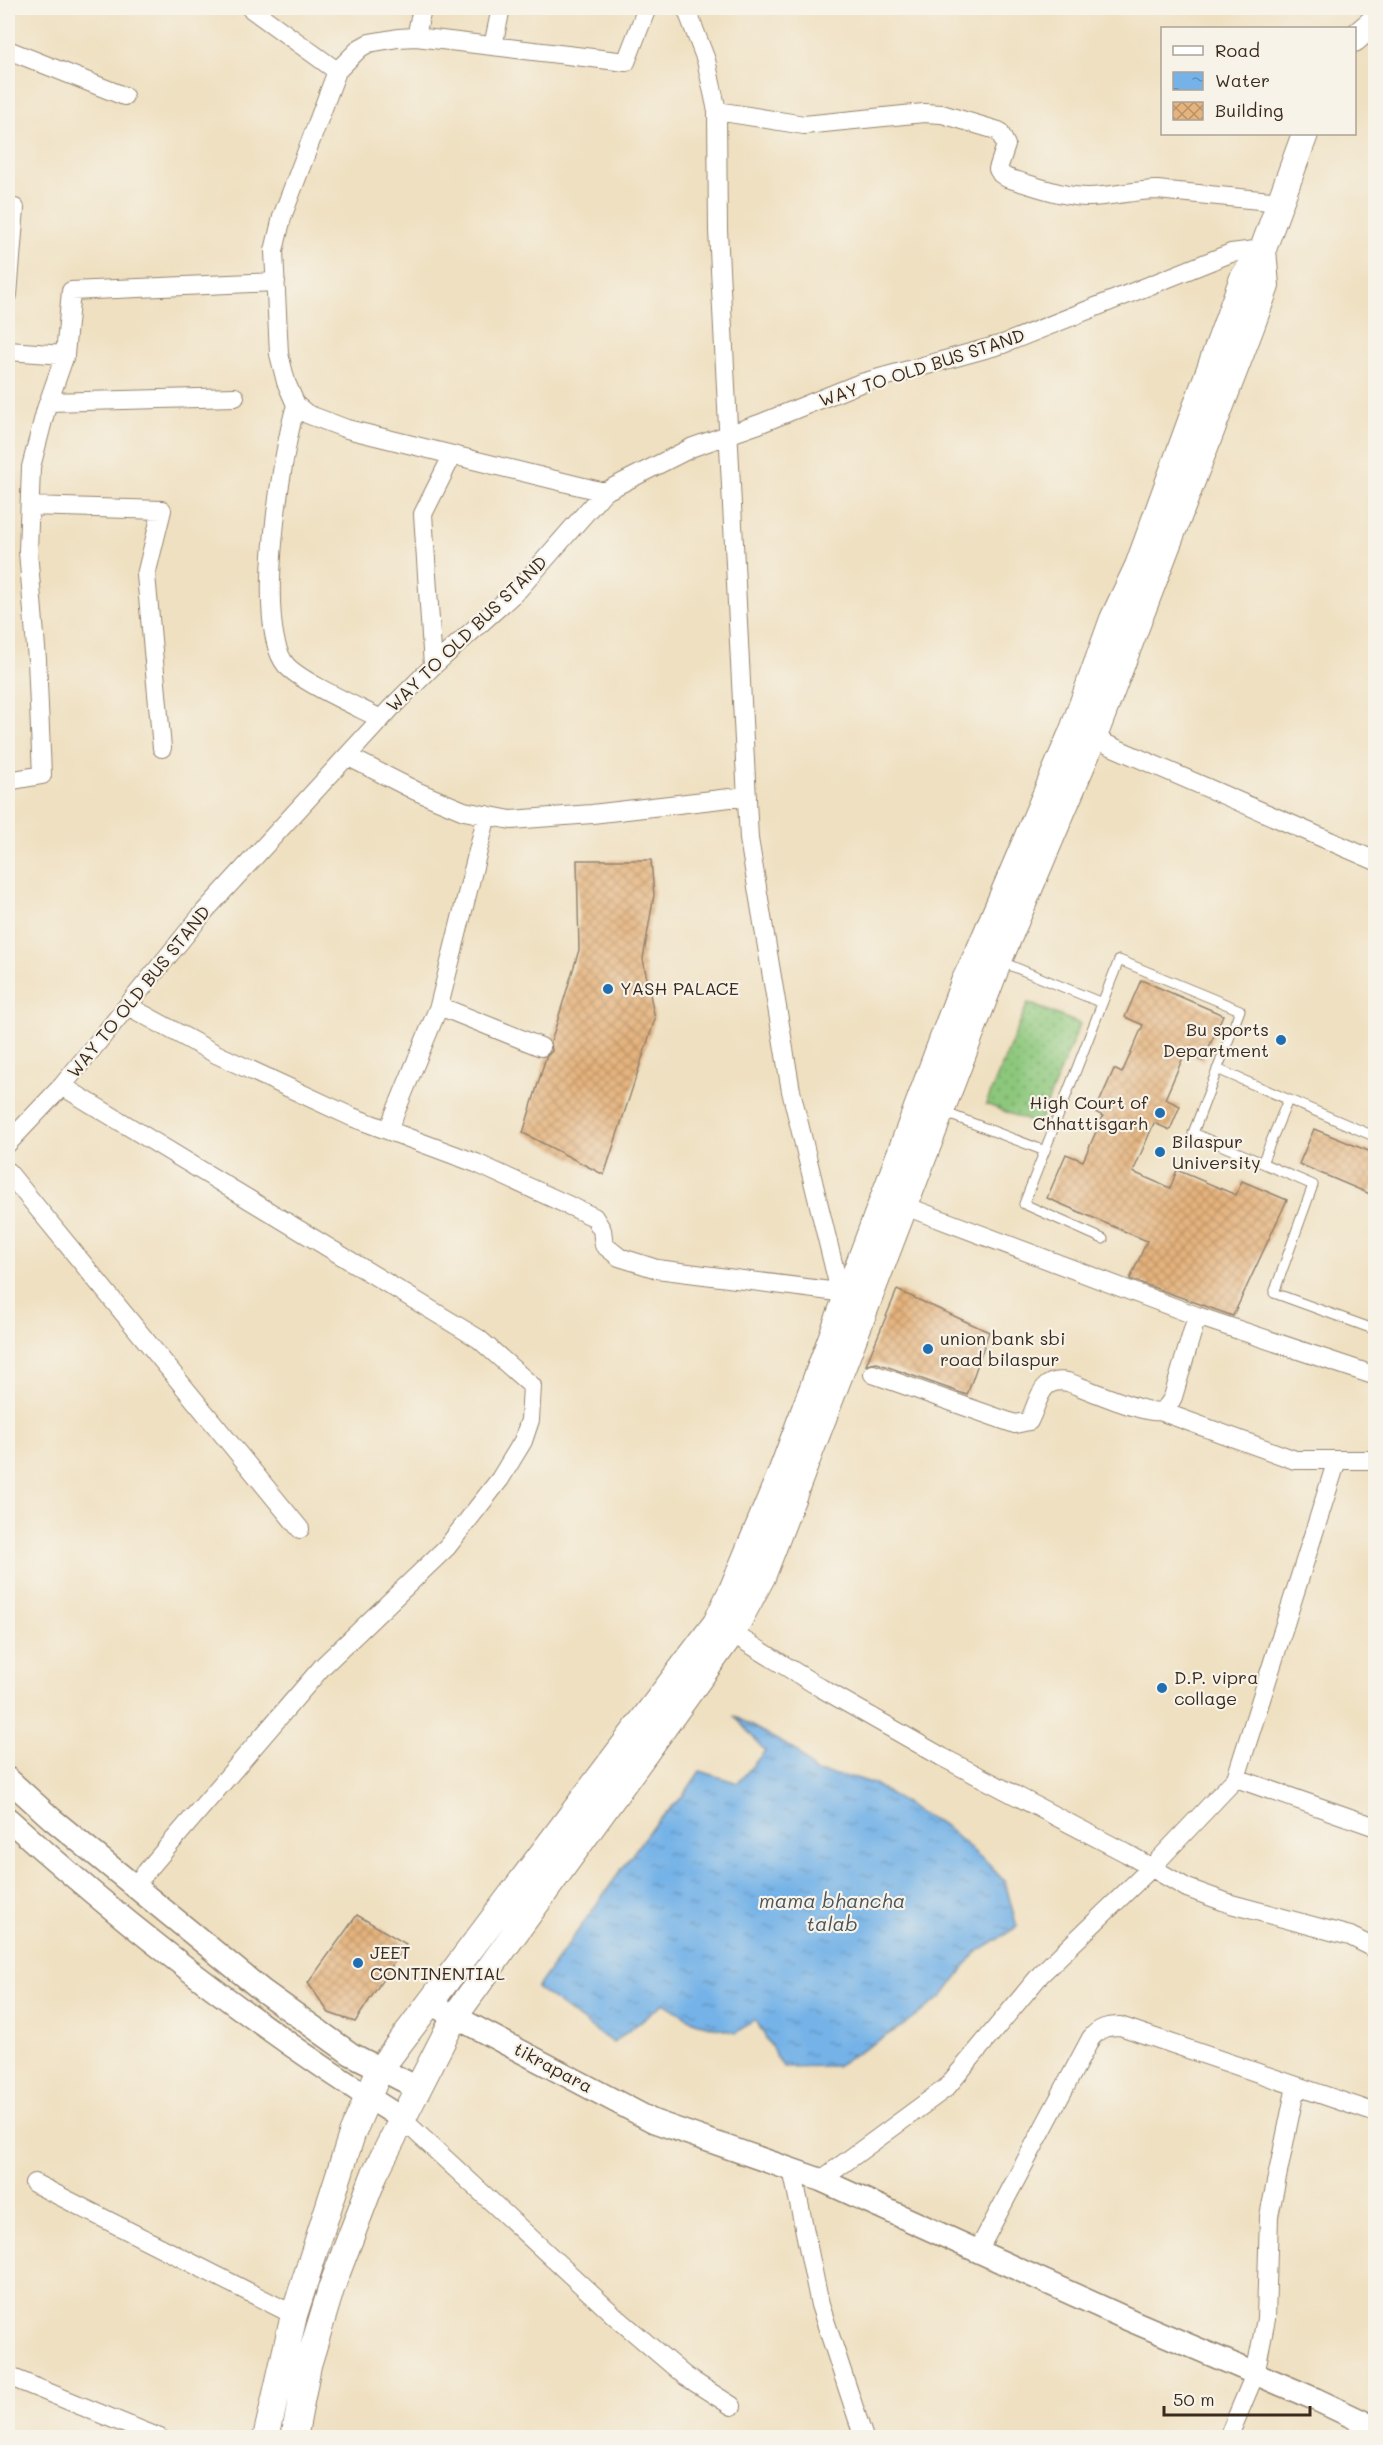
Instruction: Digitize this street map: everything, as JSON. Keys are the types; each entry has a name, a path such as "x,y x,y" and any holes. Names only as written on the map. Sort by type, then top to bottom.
{"main road":[{"path":"1356,37 1376,20"},
{"path":"266,2438 294,2316 352,2134 380,2069 762,1577 940,1111 989,956 1083,734 1113,619 1138,566 1243,278 1263,249 1305,135"},
{"path":"294,2438 308,2365 332,2286 375,2173 401,2118 455,2016 724,1628 732,1590 781,1473 841,1298 885,1199 964,982 989,956"}],"street":[{"path":"416,37 422,8"},
{"path":"493,46 501,8"},
{"path":"604,492 452,456 328,423 307,414 296,405 286,382 279,354 274,251 282,217 337,71 360,48 369,43 416,37 626,62 647,8"},
{"path":"128,1006 216,1054 352,1117 476,1163 594,1217 602,1230 604,1245 619,1257 657,1269 841,1298 790,1091 749,839 718,230 717,111 706,60 686,8"},
{"path":"259,10 337,71"},
{"path":"8,50 124,96"},
{"path":"717,111 804,125 924,113 942,114 999,131 1006,145 999,169 1001,174 1007,178 1075,197 1090,198 1140,190 1157,190 1280,202"},
{"path":"8,208 15,208 8,295"},
{"name":"WAY TO OLD BUS STAND","path":"8,1143 62,1086 204,912 381,719 433,666 519,589 604,492 693,447 858,384 1003,344 1231,253 1263,249"},
{"path":"8,781 42,775 37,660 28,551 31,467 49,402 65,356 71,291 276,282"},
{"path":"8,351 65,356"},
{"path":"49,402 235,397"},
{"path":"296,405 283,461 271,580 270,601 275,641 280,656 287,666 299,675 381,719"},
{"path":"433,666 423,514 452,456"},
{"path":"30,506 162,510 146,575 162,748"},
{"path":"1083,734 1376,861"},
{"path":"347,756 464,811 511,820 747,796"},
{"path":"388,1130 439,1006 487,815"},
{"path":"439,1006 541,1047"},
{"path":"62,1086 479,1339 532,1386 531,1420 523,1441 500,1479 447,1547 323,1666 134,1886"},
{"path":"8,1172 300,1529"},
{"path":"905,1206 1197,1316 1376,1376"},
{"path":"1160,1411 1167,1407 1173,1397 1197,1316"},
{"path":"873,1374 1015,1424 1029,1421 1044,1389 1048,1383 1056,1380 1068,1382 1140,1408 1160,1411 1295,1460 1376,1460"},
{"path":"821,2180 946,2088 1041,1974 1151,1868 1236,1778 1337,1460"},
{"path":"724,1628 821,1688 912,1740 1186,1888 1231,1904 1350,1936 1376,1948"},
{"path":"1236,1778 1376,1827"},
{"path":"8,1779 263,1991 351,2054 418,2088"},
{"path":"8,1819 125,1922 197,1977 288,2044 401,2118 632,2330 685,2376 732,2406"},
{"name":"tikrapara","path":"431,2004 653,2121 821,2180 1132,2321 1376,2428"},
{"path":"978,2251 1091,2038 1096,2031 1107,2026 1120,2026 1376,2113"},
{"path":"1228,2438 1255,2374 1268,2301 1269,2216 1296,2086"},
{"path":"792,2169 820,2304 864,2438"},
{"path":"34,2183 294,2316"},
{"path":"8,2376 160,2438"}],"lane":[{"path":"989,956 1102,1003"},
{"path":"1102,1239 1024,1204 1119,960 1240,1010 1193,1132 1313,1185 1274,1293 1376,1330"},
{"path":"1217,1069 1376,1137"},
{"path":"1262,1163 1288,1100"},
{"path":"940,1111 1045,1150"}],"green space":[{"path":"1028,1003 1080,1024 1038,1125 986,1104"}],"water":[{"name":"mama bhancha talab","path":"734,1716 797,1751 815,1772 856,1778 874,1784 942,1824 1005,1882 1017,1927 975,1953 943,1996 904,2025 836,2066 783,2067 755,2019 736,2033 695,2022 664,2003 613,2043 537,1988 651,1828 683,1796 700,1771 738,1783 765,1751"}],"building":[{"name":"YASH PALACE","path":"577,860 651,860 654,895 643,959 655,1019 604,1175 523,1133 546,1057 552,1051 551,1042 579,950"},
{"path":"1141,980 1223,1015 1203,1061 1185,1053 1165,1099 1180,1106 1170,1130 1154,1123 1133,1172 1170,1188 1177,1170 1236,1195 1242,1181 1287,1200 1233,1316 1130,1279 1147,1241 1047,1198 1066,1154 1083,1161 1103,1116 1095,1112 1114,1069 1122,1073 1143,1025 1125,1017"},
{"path":"1314,1129 1376,1154 1376,1181 1370,1194 1299,1164"},
{"name":"union bank sbi road bilaspur","path":"897,1290 989,1332 967,1395 877,1363 866,1365"},
{"name":"JEET CONTINENTIAL","path":"357,1915 406,1944 355,2022 329,2013 308,1983"}],"place":[{"name":"YASH PALACE","path":"608,989"},
{"name":"Bu sports Department","path":"1281,1040"},
{"name":"High Court of Chhattisgarh","path":"1160,1113"},
{"name":"Bilaspur University","path":"1160,1152"},
{"name":"union bank sbi road bilaspur","path":"928,1349"},
{"name":"D.P. vipra collage","path":"1162,1688"},
{"name":"JEET CONTINENTIAL","path":"358,1963"}]}
